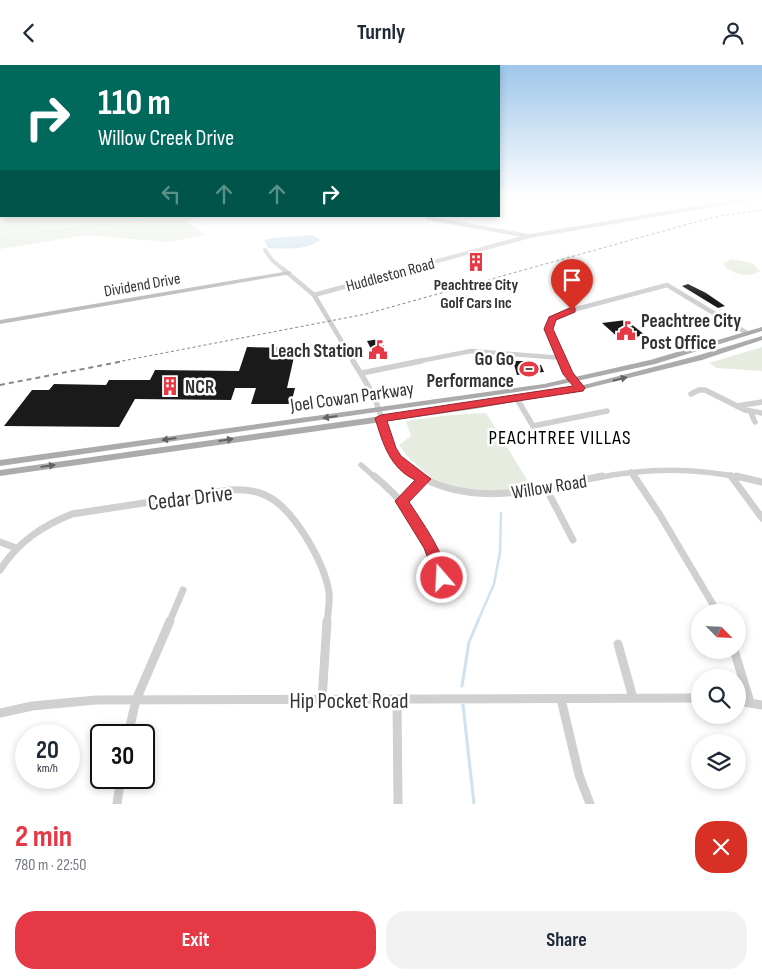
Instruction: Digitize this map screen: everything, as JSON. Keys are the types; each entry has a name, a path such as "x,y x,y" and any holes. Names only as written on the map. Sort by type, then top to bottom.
{"main road":[{"name":"Joel Cowan Parkway","path":"0,473 380,414 571,378 659,360 762,329"},
{"name":"Joel Cowan Parkway","path":"0,463 380,414 517,399 580,388 680,363 762,338"}],"street":[{"path":"506,231 530,236"},
{"name":"Huddleston Road","path":"314,295 530,236 555,231"},
{"name":"Willow Road","path":"265,250 272,260 314,295 362,373 380,414 390,449 397,459 413,474 461,493 479,496 546,488 653,469 676,469 730,475 762,482"},
{"name":"Dividend Drive","path":"0,322 288,273"},
{"path":"580,388 571,378 549,329 552,319 572,310 667,285 747,333"},
{"path":"362,373 471,351 562,358"},
{"path":"690,394 699,390 705,390 751,413 762,413"},
{"path":"517,399 533,427 607,411"},
{"path":"736,406 762,403"},
{"path":"751,413 755,422"},
{"path":"361,465 401,501 429,544 438,561 442,578"},
{"path":"631,472 660,515 713,604"},
{"path":"730,475 762,519"},
{"path":"401,501 424,479"},
{"path":"546,488 573,540"},
{"name":"Cedar Drive","path":"0,570 16,548 41,527 72,514 229,490 240,489 261,493 277,503 293,521 321,565 326,579 329,593 322,700"},
{"path":"0,542 16,548"},
{"path":"131,724 136,701 182,590"},
{"path":"618,645 633,698"},
{"path":"737,659 750,702"},
{"name":"Hip Pocket Road","path":"0,713 32,705 66,701 691,698"},
{"path":"561,699 579,775 590,804"},
{"path":"397,700 398,804"},
{"path":"746,702 762,705"},
{"path":"117,804 119,789"}],"shaded area":[{"path":"0,231 201,231 205,235 168,242 86,235 0,249"},
{"path":"731,259 752,263 760,271 751,275 735,273 723,264"},
{"path":"762,347 762,371 717,368 709,363"},
{"path":"486,413 532,488 492,492 467,490 442,484 428,478 428,475 406,455 399,445 411,436 406,421 450,415"}],"water":[{"path":"313,235 320,240 310,246 296,248 268,248 264,240 280,237"}],"building":[{"path":"688,284 725,306 718,308 682,286"},
{"name":"Peachtree City Post Office","path":"626,320 645,335 621,340 602,323"},
{"name":"Leach Station","path":"379,339 389,356 376,358 374,355 367,341"},
{"name":"NCR","path":"247,347 296,348 287,388 295,388 291,404 251,404 256,388 235,388 231,400 135,399 119,427 4,426 32,390 49,390 54,384 106,385 109,380 150,380 155,370 239,371"},
{"name":"Go Go Performance","path":"513,361 524,361 526,366 541,365 544,372 517,375"}],"waterway":[{"path":"0,238 50,231"},
{"path":"477,623 494,584 500,552 501,513"},
{"path":"462,686 469,642 478,621"},
{"path":"463,705 474,804"}],"railway":[{"path":"117,362 366,314 662,231"},
{"path":"0,385 124,361"}],"place":[{"name":"Peachtree City Golf Cars Inc","path":"476,262"},
{"name":"Peachtree City Post Office","path":"626,331"},
{"name":"Leach Station","path":"378,350"},
{"name":"Go Go Performance","path":"529,369"},
{"name":"NCR","path":"170,386"}],"district":[{"name":"PEACHTREE VILLAS","path":"560,437"}],"route":[{"path":"442,578 438,561 429,544 401,501 424,479 413,474 397,459 390,449 381,418 580,388 568,374 549,329 552,319 557,315 572,310"}]}
